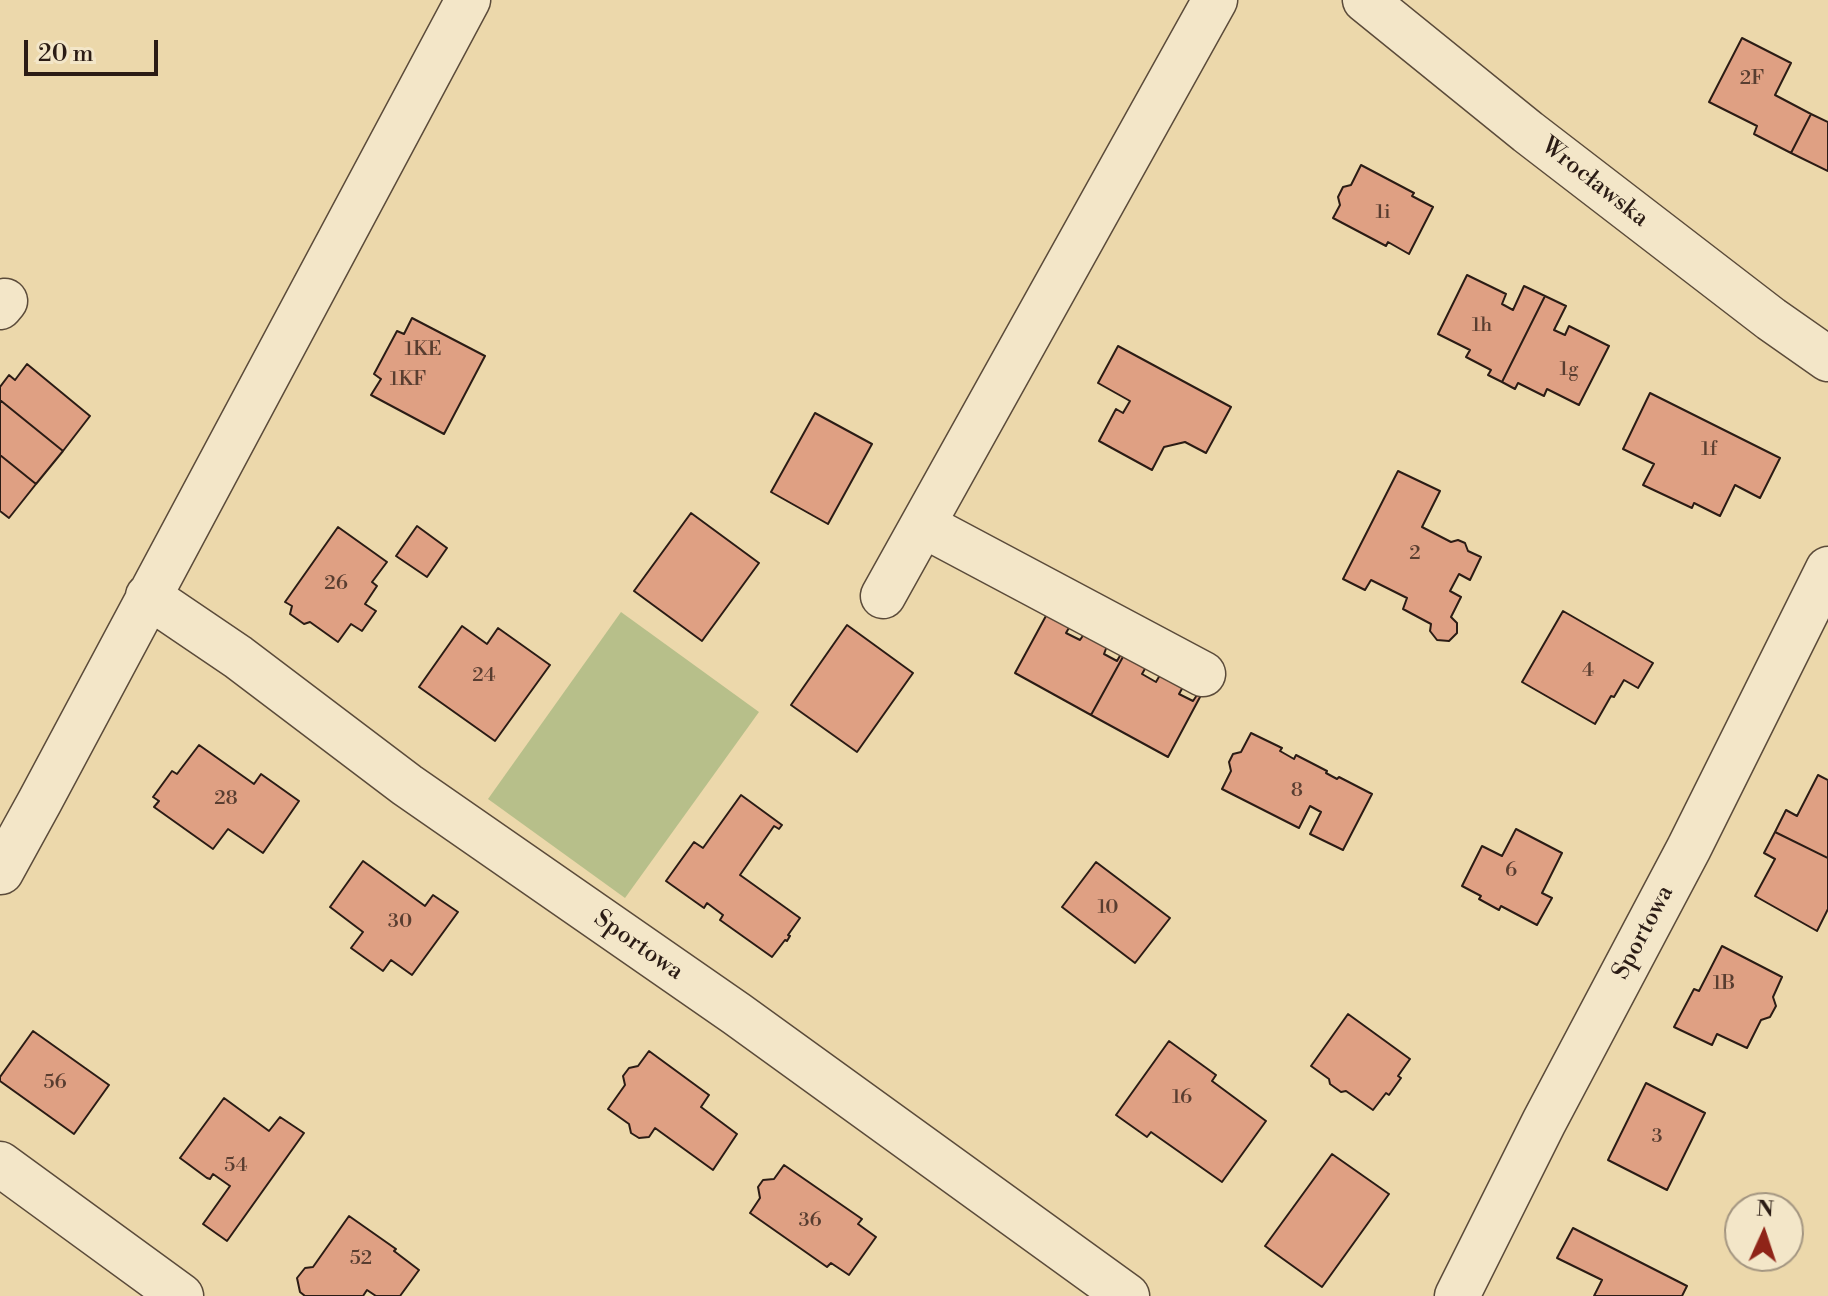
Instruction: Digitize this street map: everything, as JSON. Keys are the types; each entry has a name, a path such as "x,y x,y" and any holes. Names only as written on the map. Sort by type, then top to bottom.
{"street":[{"path":"0,871 468,0"},
{"path":"883,596 1215,0"},
{"name":"Wrocławska","path":"1365,0 1540,141 1771,319 1828,359"},
{"path":"923,525 1203,674"},
{"name":"Sportowa","path":"1457,1296 1544,1122 1689,848 1828,569"},
{"name":"Sportowa","path":"148,596 238,657 407,785 737,1014 1127,1296"},
{"path":"0,1164 181,1296"}],"green space":[{"path":"621,612 759,712 625,898 488,799"}],"building":[{"path":"1742,38 1791,63 1775,95 1811,114 1791,153 1754,134 1757,126 1709,102"},
{"path":"1811,114 1828,122 1828,171 1791,153"},
{"path":"1361,165 1414,193 1412,196 1433,207 1409,254 1388,242 1386,246 1333,218 1340,205 1338,197 1343,187 1351,185"},
{"path":"1467,275 1506,294 1502,304 1513,310 1524,286 1545,296 1502,382 1488,375 1491,370 1466,357 1470,350 1438,334"},
{"path":"1545,296 1566,306 1554,330 1565,335 1569,326 1609,346 1579,405 1547,389 1544,396 1518,383 1515,389 1502,382"},
{"path":"412,318 485,356 444,434 371,395 381,379 374,374 397,331 404,334"},
{"path":"1118,346 1231,407 1206,453 1185,442 1164,447 1152,470 1099,441 1116,409 1123,413 1130,401 1098,383"},
{"path":"27,364 90,416 63,451 0,400 0,387 9,375 15,380"},
{"path":"1650,393 1780,458 1760,498 1735,485 1720,516 1694,503 1692,508 1643,485 1654,464 1623,449"},
{"path":"0,400 63,451 36,484 0,455"},
{"path":"815,413 872,444 828,524 771,492"},
{"path":"0,455 36,484 9,518 0,511"},
{"path":"1398,471 1440,491 1422,527 1451,542 1458,540 1465,543 1468,551 1481,557 1470,580 1459,574 1450,591 1461,597 1451,617 1457,623 1457,633 1449,641 1437,640 1430,631 1431,624 1403,609 1407,598 1371,580 1365,590 1343,579"},
{"path":"691,513 759,563 702,641 634,591"},
{"path":"417,526 447,548 427,577 396,556"},
{"path":"338,527 387,562 372,582 377,586 365,604 376,611 362,631 351,624 338,642 310,622 304,624 290,614 292,606 285,602"},
{"path":"1563,611 1653,663 1638,688 1624,680 1595,724 1522,682"},
{"path":"1047,614 1070,626 1066,633 1080,640 1084,634 1107,646 1104,654 1117,661 1121,654 1124,655 1091,715 1015,673"},
{"path":"847,625 913,673 857,752 791,705"},
{"path":"462,626 487,644 498,628 550,665 495,741 419,687"},
{"path":"1124,655 1146,667 1142,674 1156,682 1160,675 1183,687 1179,694 1193,701 1197,695 1200,697 1168,757 1091,715"},
{"path":"1251,733 1282,748 1280,751 1294,759 1296,755 1337,779 1339,777 1372,794 1343,850 1310,834 1321,812 1310,806 1299,828 1222,789 1231,771 1229,762 1233,754 1241,752"},
{"path":"199,745 254,784 261,774 299,801 263,853 228,829 213,849 154,807 159,801 153,797 172,771 177,774"},
{"path":"1818,775 1828,780 1828,858 1775,832 1786,810 1797,816"},
{"path":"741,795 782,825 779,829 774,826 740,875 800,918 787,941 772,957 720,920 723,915 707,903 704,908 666,881 694,842 703,848"},
{"path":"1516,829 1562,853 1542,893 1552,898 1537,925 1501,906 1499,910 1462,886 1482,846 1502,856"},
{"path":"1775,832 1828,858 1828,909 1817,931 1755,896 1775,859 1764,853"},
{"path":"363,861 425,906 433,895 458,912 412,975 391,960 383,971 351,948 363,932 330,907"},
{"path":"1096,862 1170,918 1135,963 1062,907"},
{"path":"1722,946 1782,977 1773,997 1776,1006 1770,1017 1761,1020 1747,1048 1717,1034 1712,1045 1674,1027 1694,989 1699,991"},
{"path":"1348,1014 1410,1059 1389,1095 1386,1093 1373,1110 1346,1091 1341,1092 1311,1066"},
{"path":"33,1031 109,1085 74,1134 0,1081"},
{"path":"1169,1041 1216,1075 1212,1081 1266,1121 1222,1182 1151,1132 1147,1137 1116,1115"},
{"path":"649,1051 709,1095 701,1107 737,1134 713,1170 655,1128 649,1137 639,1138 631,1133 629,1124 608,1109 625,1085 623,1076 629,1068 638,1066"},
{"path":"1646,1083 1705,1113 1667,1190 1608,1160"},
{"path":"224,1098 269,1131 280,1117 304,1133 227,1241 203,1224 230,1186 213,1174 210,1179 207,1178 180,1158"},
{"path":"1332,1154 1389,1194 1322,1287 1265,1246"},
{"path":"784,1165 862,1219 858,1224 876,1237 849,1275 831,1263 827,1267 750,1213 760,1198 758,1187 763,1180 774,1179"},
{"path":"349,1216 396,1249 394,1251 419,1270 400,1296 376,1296 367,1290 363,1296 305,1296 300,1292 297,1278 305,1268 313,1267"},
{"path":"1573,1228 1687,1286 1682,1296 1594,1296 1602,1280 1557,1258"}]}
